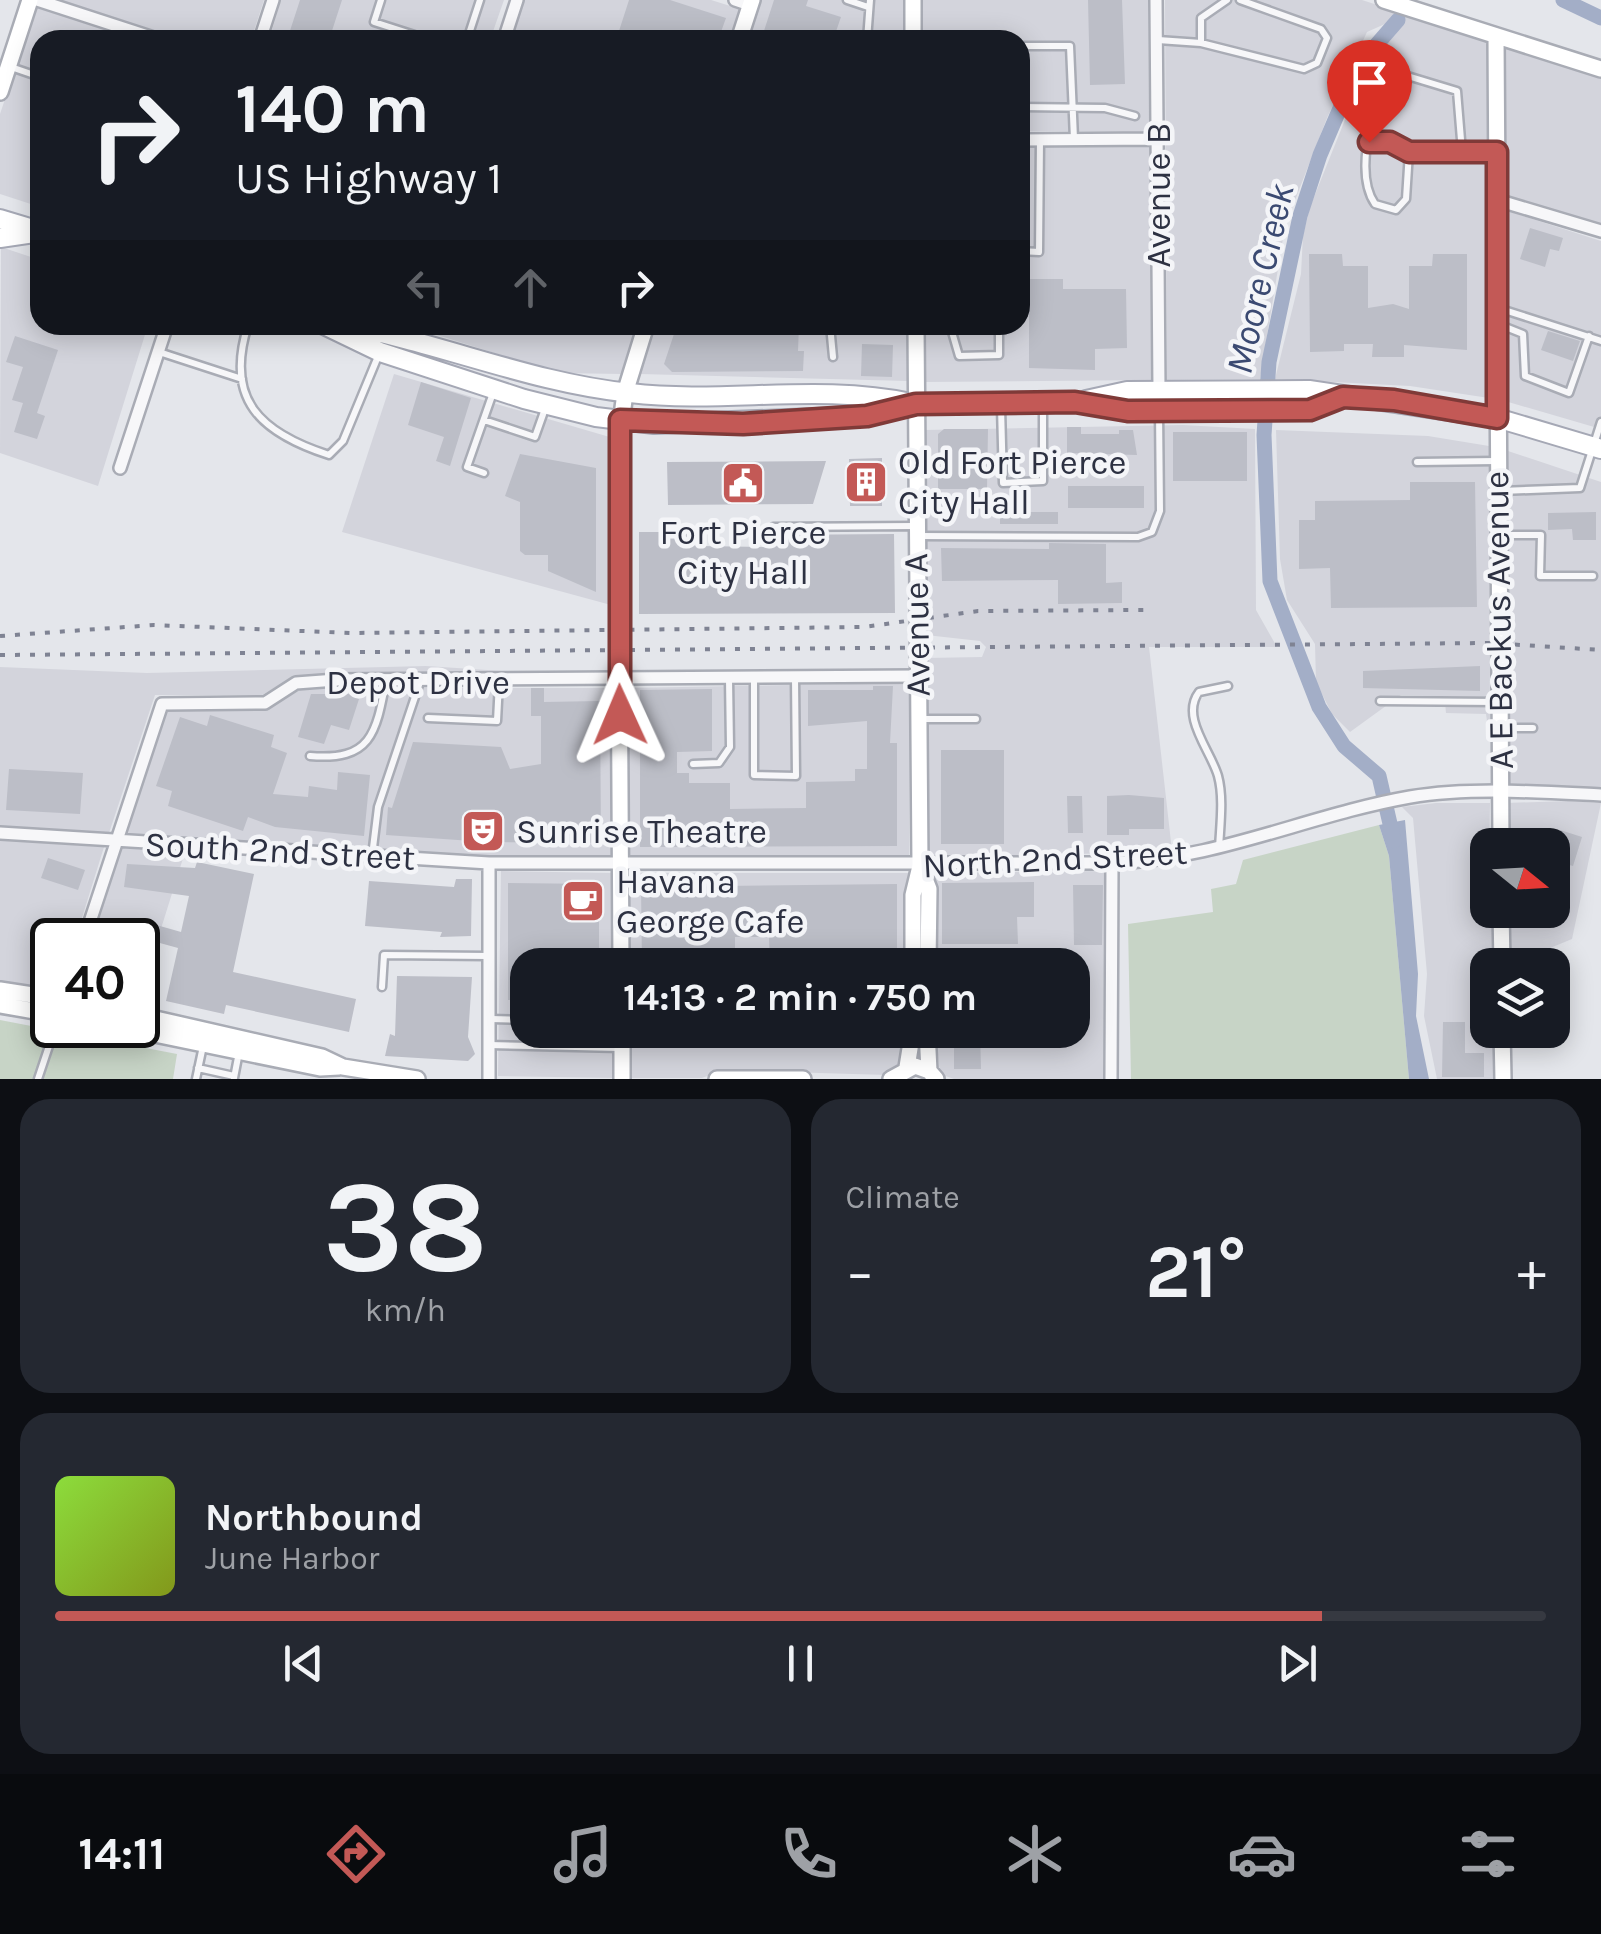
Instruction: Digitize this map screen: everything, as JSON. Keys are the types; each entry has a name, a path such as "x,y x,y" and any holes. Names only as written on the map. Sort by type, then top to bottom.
{"main road":[{"path":"0,218 30,228"},
{"path":"0,238 30,234"},
{"path":"345,335 380,352 494,389 546,405 620,420 743,424 867,416 916,404"},
{"path":"393,335 501,368 625,393 700,398 866,393 916,404 1075,402 1127,391 1296,389 1394,400 1497,418 1597,448"},
{"path":"1075,402 1128,411 1310,410 1343,397"}],"street":[{"path":"0,92 33,0 73,6 115,30"},
{"path":"264,30 274,0"},
{"path":"507,30 517,0"},
{"path":"913,0 913,30"},
{"name":"Avenue B","path":"1156,0 1159,390"},
{"path":"1390,1 1601,69"},
{"path":"741,30 745,2"},
{"name":"A E Backus Avenue","path":"1496,36 1501,828"},
{"path":"1030,140 1158,139"},
{"path":"1497,200 1601,231"},
{"path":"120,468 164,335"},
{"path":"622,948 620,420 643,335"},
{"name":"Avenue A","path":"913,948 912,895 920,866 916,335"},
{"name":"Depot Drive","path":"114,841 162,704 264,702 296,683 918,676"},
{"name":"North 2nd Street","path":"621,866 1159,862 1219,850 1411,797 1601,795"},
{"name":"South 2nd Street","path":"0,833 489,863 621,866"},
{"path":"91,918 114,841"},
{"path":"489,863 490,1079"},
{"path":"1111,1076 1112,863"},
{"name":"Avenue A","path":"920,866 929,889 928,948"},
{"path":"0,990 30,995"},
{"path":"0,1005 30,1010"},
{"path":"160,1021 322,1057 343,1067 390,1078 417,1079"},
{"path":"160,1035 320,1068 343,1067"},
{"path":"622,1048 622,1079"},
{"path":"904,1048 893,1075 933,1075 929,1048"},
{"path":"1502,1048 1503,1079"},
{"path":"718,1079 803,1079"}],"lane":[{"path":"380,0 374,22 399,30"},
{"path":"470,30 480,0"},
{"path":"847,0 869,4 867,30"},
{"path":"1201,43 1201,18 1227,0"},
{"path":"1157,40 1201,43 1304,69 1317,63 1327,38 1321,30 1240,0"},
{"path":"1030,46 1070,46 1074,140"},
{"path":"8,66 30,74"},
{"path":"1409,152 1406,198 1396,210 1387,211 1370,197 1369,142 1372,113 1386,74 1392,71 1457,91 1462,152"},
{"path":"1030,107 1105,108 1136,116"},
{"path":"1030,252 1039,252 1040,140"},
{"path":"1369,142 1390,142 1409,152 1497,152"},
{"path":"1497,316 1523,334 1525,376 1569,393 1589,336"},
{"path":"1497,316 1601,341"},
{"path":"245,335 237,358 258,419 285,440 328,454 342,441 380,352"},
{"path":"831,335 833,356"},
{"path":"953,335 959,356 999,355 999,335"},
{"path":"158,352 243,379"},
{"path":"484,473 467,467 494,389"},
{"path":"1001,403 1004,483 1043,481 1043,403"},
{"path":"484,420 535,437 546,405"},
{"path":"773,526 1138,537 1152,532 1160,510 1159,410"},
{"path":"1497,491 1580,488 1597,448 1601,422"},
{"path":"1417,462 1497,461"},
{"path":"1498,535 1540,535 1540,576 1593,576"},
{"path":"754,679 754,775 796,776 795,678"},
{"path":"693,764 718,762 730,747 729,679"},
{"path":"310,756 338,758 365,745 378,720 386,681"},
{"path":"372,856 378,807 420,682"},
{"path":"428,718 498,721 499,682"},
{"path":"1219,850 1218,778 1192,706 1199,692 1228,686"},
{"path":"1380,701 1499,702"},
{"path":"918,719 976,719"},
{"path":"1500,728 1533,728"},
{"path":"382,986 384,955 489,956"},
{"path":"490,1018 510,1019"},
{"path":"196,1079 203,1044"},
{"path":"489,1045 510,1044"},
{"path":"38,1079 48,1048"},
{"path":"198,1068 234,1078 239,1052"}],"shaded area":[{"path":"60,0 264,0 254,30 153,30"},
{"path":"281,0 504,0 494,30 272,30"},
{"path":"521,0 711,0 740,9 733,30 510,30"},
{"path":"760,0 904,0 904,30 750,30"},
{"path":"921,0 1148,0 1149,132 1030,131 1030,30 920,30"},
{"path":"1165,0 1362,0 1488,41 1489,398 1410,386 1275,379 1301,274 1303,235 1310,207 1373,50 1405,15 1367,32 1327,118 1285,226 1260,379 1167,380"},
{"path":"36,7 106,30 30,30 30,204 0,194 0,114"},
{"path":"1504,46 1601,77 1601,226 1505,195"},
{"path":"1030,146 1150,147 1151,380 924,382 923,335 1030,335"},
{"path":"1505,210 1601,241 1601,429 1505,401"},
{"path":"1,247 30,257 30,335 145,335 98,486 0,453"},
{"path":"437,335 634,335 623,374 557,373"},
{"path":"651,335 906,335 908,381 640,374"},
{"path":"394,374 613,438 611,605 342,532"},
{"path":"1183,425 1255,429 1256,610 1277,647 1149,647 1172,851 926,859 926,658 982,657 986,647 980,641 926,635 924,430"},
{"path":"1276,430 1428,436 1489,446 1490,742 1486,714 1446,713 1445,702 1438,696 1401,695 1350,732 1332,714 1316,682 1315,644 1287,600 1280,559"},
{"path":"1505,450 1601,482 1601,788 1506,788"},
{"path":"426,666 547,674 336,673 295,676 262,695 155,695 109,833 0,826 0,667 147,673"},
{"path":"910,683 909,859 629,858 627,688"},
{"path":"611,688 613,858 493,856 125,834 167,711 265,710 300,690"},
{"path":"1490,803 1490,828 1470,828 1470,928 1492,928 1492,948 1470,948 1470,1048 1493,1048 1494,1079 1437,1079 1424,1016 1427,974 1413,818 1402,807"},
{"path":"1506,803 1601,803 1572,939 1550,948 1509,948 1508,928 1570,928 1570,828 1507,828"},
{"path":"0,840 104,847 82,918 30,918 30,988 0,983"},
{"path":"121,848 185,852 160,932 160,918 100,918"},
{"path":"501,871 613,873 613,948 510,948 510,1048 614,1048 614,1078 498,1076"},
{"path":"1104,871 1103,1079 954,1079 940,1074 937,1048 1090,1048 1090,948 936,948 937,889 930,873"},
{"path":"629,873 908,873 905,948 629,948"},
{"path":"630,1048 904,1048 901,1062 886,1075 723,1070 702,1078 630,1078"}],"green space":[{"path":"1379,825 1389,856 1409,1079 1131,1079 1128,924 1213,912 1211,889 1236,884 1243,860"},
{"path":"0,1020 30,1026 30,1048 146,1048 177,1054 173,1079 0,1079"}],"water":[{"path":"1405,820 1418,974 1416,1016 1429,1079 1409,1079 1389,856 1379,825"}],"building":[{"path":"300,0 342,0 332,30 290,30"},
{"path":"629,0 670,0 726,18 722,30 619,30"},
{"path":"774,0 808,0 806,6 841,17 836,30 764,30"},
{"path":"1088,0 1122,0 1125,84 1090,85"},
{"path":"1530,228 1563,238 1559,251 1550,249 1545,267 1520,259"},
{"path":"1309,254 1342,254 1343,266 1368,266 1368,308 1393,304 1409,309 1409,266 1432,266 1433,254 1467,254 1467,350 1404,345 1404,357 1372,357 1373,344 1344,344 1344,351 1310,352"},
{"path":"1030,279 1063,279 1063,289 1126,289 1127,348 1095,349 1095,370 1029,368"},
{"path":"1548,331 1580,341 1573,361 1541,350"},
{"path":"674,335 799,335 798,351 804,351 803,371 672,372 664,364"},
{"path":"15,336 58,350 37,413 45,416 37,439 14,432 23,403 12,400 23,367 6,362"},
{"path":"862,344 893,345 892,377 861,376"},
{"path":"421,382 471,398 450,466 436,461 444,437 408,425"},
{"path":"1067,427 1081,427 1081,434 1133,430 1137,455 1067,453"},
{"path":"944,429 988,429 987,489 938,489 938,434"},
{"path":"1173,432 1247,432 1247,481 1173,481"},
{"path":"520,454 596,468 596,592 548,571 548,555 525,555 520,551 520,502 505,496"},
{"name":"Old Fort Pierce City Hall","path":"882,458 882,506 850,506 849,459"},
{"name":"Fort Pierce City Hall","path":"826,461 813,504 668,505 667,462"},
{"path":"1410,482 1475,482 1477,607 1331,608 1330,568 1299,569 1299,520 1315,520 1315,501 1410,500"},
{"path":"1068,486 1144,486 1144,508 1068,508"},
{"path":"1000,512 1058,512 1058,524 1000,524"},
{"path":"1596,512 1596,540 1573,540 1572,529 1548,530 1548,513"},
{"path":"639,532 699,532 699,546 770,547 771,535 894,534 895,613 639,614"},
{"path":"1049,543 1106,544 1106,583 1122,582 1122,603 1058,604 1058,580 942,581 941,548 1049,549"},
{"path":"1480,666 1480,691 1363,688 1363,671"},
{"path":"873,686 893,686 890,743 897,743 897,846 640,847 640,690 712,689 712,751 677,752 677,773 689,773 689,783 730,783 730,809 806,808 806,782 855,781 855,769 867,769 867,721 808,726 808,690 873,690"},
{"path":"531,688 544,688 544,702 600,701 601,843 483,842 484,849 473,849 472,841 386,835 388,807 392,808 413,742 501,747 510,769 541,764 541,716 531,716"},
{"path":"311,694 349,694 359,699 349,730 331,725 324,744 298,737"},
{"path":"210,715 274,735 271,747 287,753 273,794 308,797 309,786 337,790 338,772 370,775 364,836 275,827 248,817 243,831 168,806 172,791 156,786 180,717 207,726"},
{"path":"941,750 1004,750 1004,844 941,844"},
{"path":"9,769 83,773 80,814 6,810"},
{"path":"1067,796 1082,796 1083,833 1068,833"},
{"path":"1107,796 1164,798 1164,829 1129,829 1129,835 1107,835"},
{"path":"1570,833 1582,837 1573,866 1570,865"},
{"path":"48,858 85,870 78,890 41,878"},
{"path":"197,862 254,874 233,972 356,999 349,1032 226,1005 224,1014 166,1001 178,948 160,943 160,926 181,932 189,896 124,887 127,864 195,868"},
{"path":"456,879 472,879 471,936 440,937 442,932 365,926 369,881 454,887"},
{"path":"1034,882 1034,917 1017,917 1018,944 942,944 942,883"},
{"path":"508,883 598,884 598,898 591,898 592,921 599,921 599,948 510,948 508,1000"},
{"path":"897,884 897,948 769,948 769,937 735,937 735,948 642,948 641,887"},
{"path":"1073,885 1103,885 1102,945 1074,945"},
{"path":"397,976 472,977 468,1037 475,1054 468,1061 385,1056 390,1034 395,1036"},
{"path":"1443,1022 1465,1022 1465,1053 1484,1053 1484,1077 1442,1077"},
{"path":"954,1048 980,1048 981,1069 954,1069"}],"waterway":[{"name":"Moore Creek","path":"1563,0 1601,18"},
{"name":"Moore Creek","path":"1394,841 1379,776 1344,746 1319,707 1270,581 1264,435 1269,362 1300,216 1320,155 1358,66 1398,20"}],"railway":[{"path":"0,636 154,625 351,633 864,627 978,611 1144,610"},
{"path":"0,655 1490,643 1601,650"}],"place":[{"name":"Old Fort Pierce City Hall","path":"866,482"},
{"name":"Fort Pierce City Hall","path":"743,483"},
{"name":"Sunrise Theatre","path":"483,831"},
{"name":"Havana George Cafe","path":"583,901"}],"route":[{"path":"620,715 620,420 699,426 743,424 867,416 916,404 1075,402 1128,411 1310,410 1343,397 1394,400 1497,418 1497,152 1409,152 1390,142 1369,142"}]}
